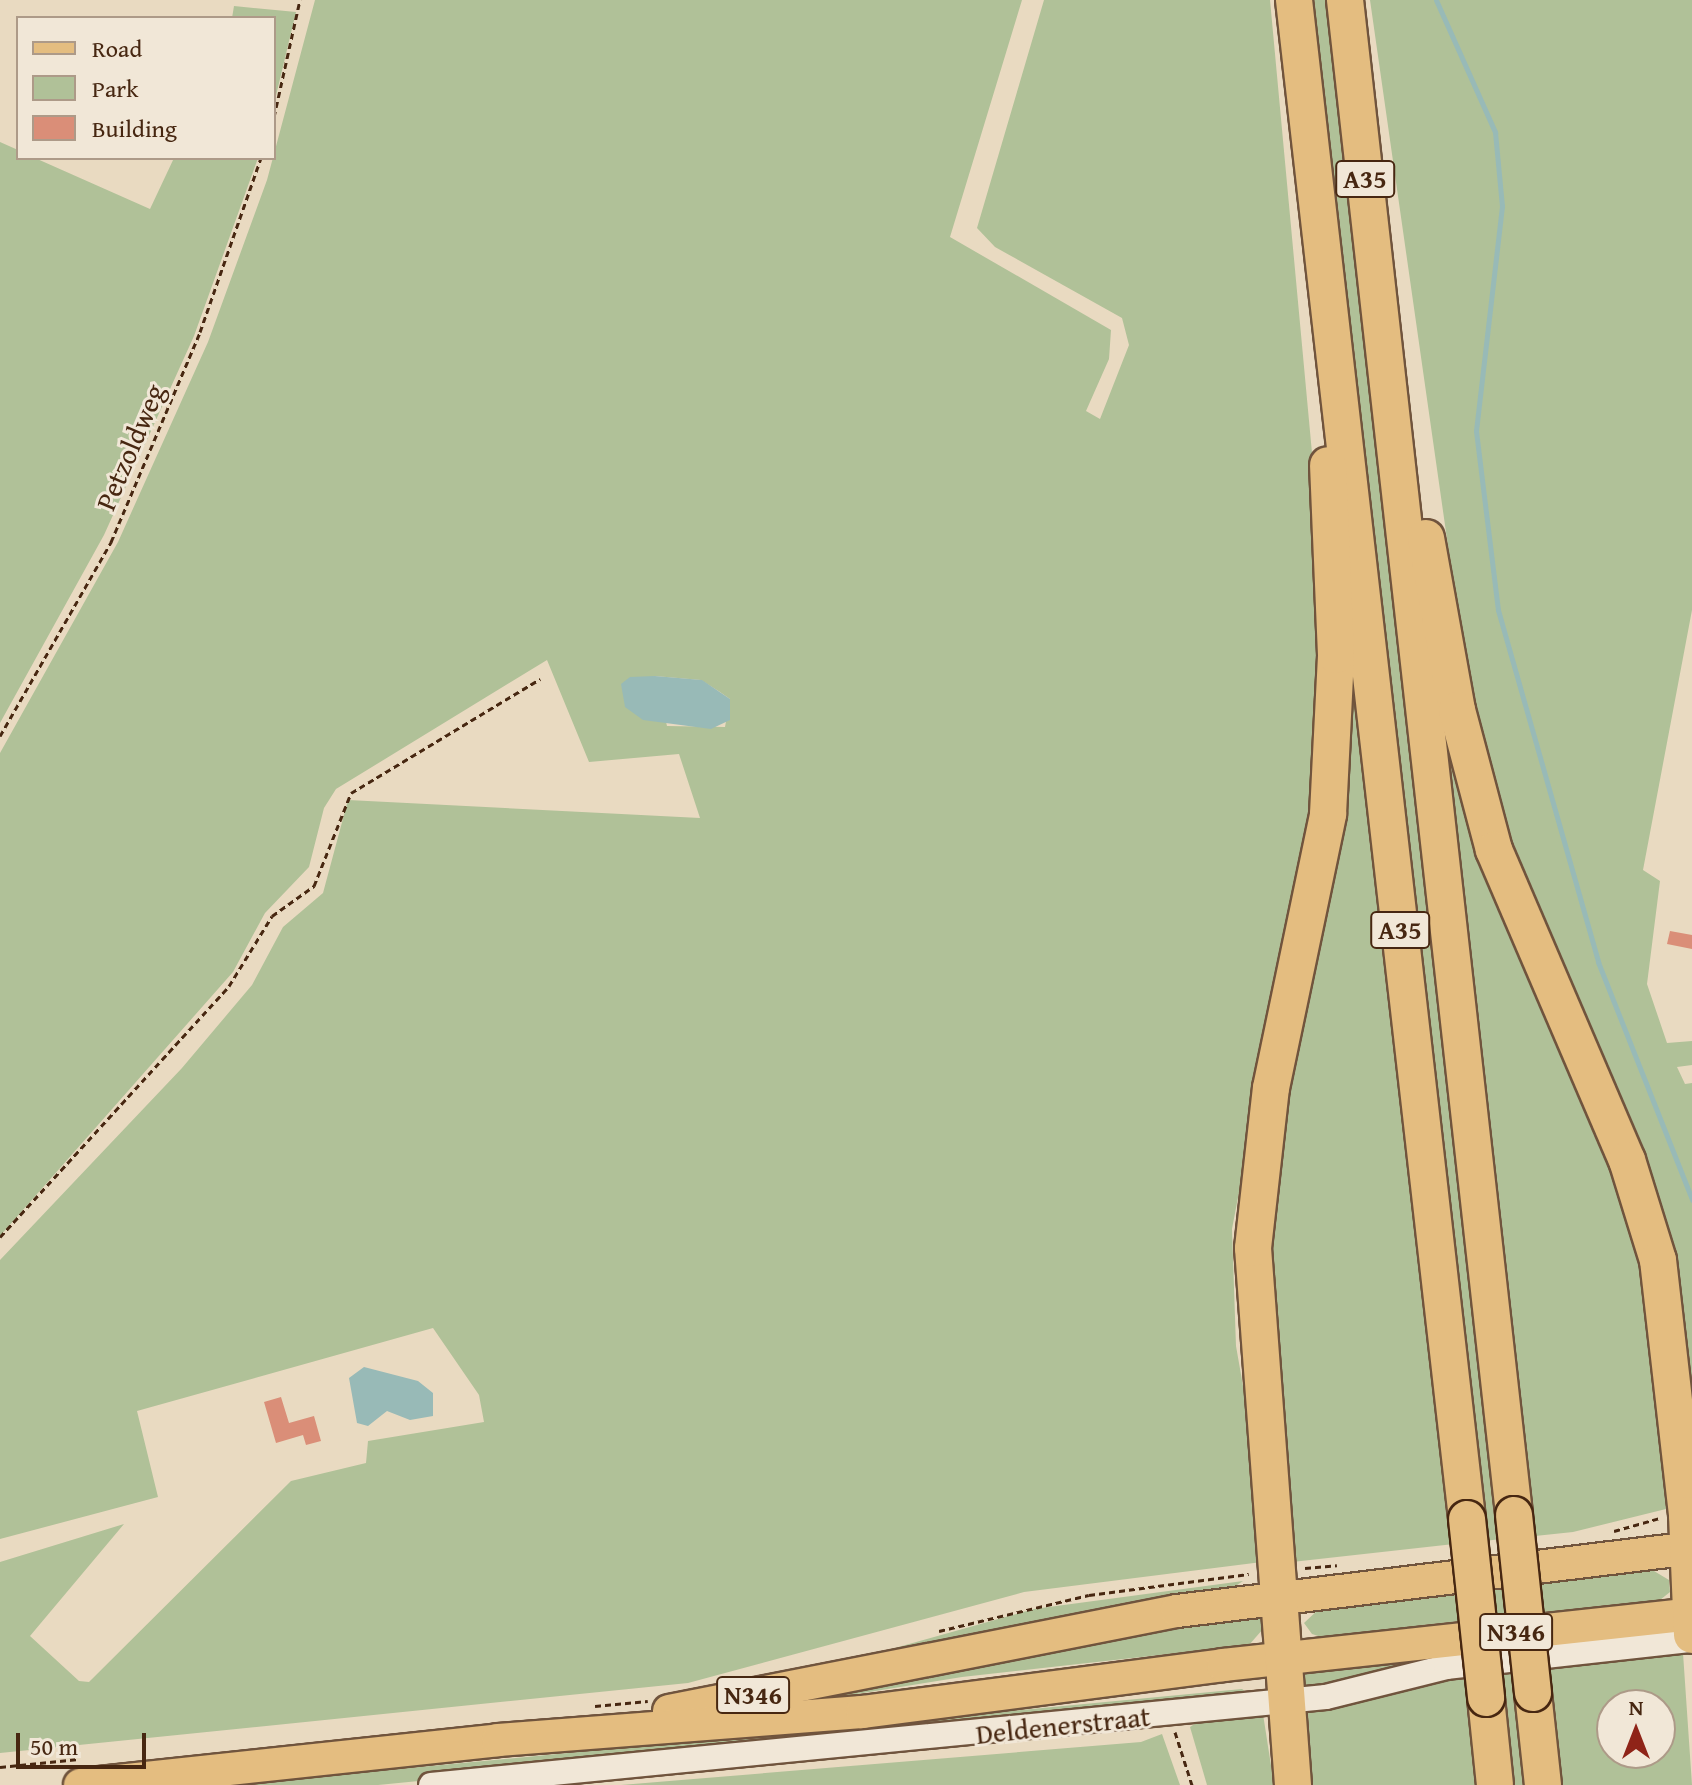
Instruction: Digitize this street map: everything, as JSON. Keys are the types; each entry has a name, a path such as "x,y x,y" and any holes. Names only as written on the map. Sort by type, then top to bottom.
{"highway":[{"name":"A35","path":"1294,0 1495,1785"},
{"name":"A35","path":"1345,0 1543,1785"},
{"name":"A35","path":"1293,1785 1279,1658 1281,1596 1253,1248 1271,1088 1329,801 1336,655 1327,498 1334,340"},
{"name":"A35","path":"1385,358 1457,710 1494,850 1627,1160 1655,1247 1691,1548 1692,1626"}],"main road":[{"name":"Deldenerstraat","path":"498,1740 1281,1596 1691,1548"},
{"name":"Deldenerstraat","path":"80,1785 498,1740 862,1712 1279,1658 1692,1626"}],"street":[{"name":"Deldenerstraat","path":"431,1785 1326,1697 1446,1667 1692,1626"}],"path":[{"path":"276,108 300,0"},
{"name":"Petzoldweg","path":"0,736 111,542 200,332 260,160"},
{"path":"0,1237 229,986 272,916 314,886 351,793 540,679"},
{"path":"1172,1714 1192,1785"}],"green space":[{"path":"315,0 1022,0 950,237 1111,330 1109,359 1086,411 1100,419 1129,345 1122,318 995,247 977,228 1044,0 1270,0 1316,496 1322,755 1232,1229 1236,1346 1259,1477 1262,1562 1024,1592 688,1683 0,1753 0,1562 124,1524 30,1636 79,1681 89,1682 291,1481 366,1463 368,1441 484,1422 479,1395 433,1328 137,1411 158,1497 0,1539 0,1260 182,1068 252,985 283,927 323,893 348,800 700,818 679,754 589,762 547,660 336,789 324,808 309,867 265,913 233,972 0,1236 0,753 118,542 208,342 272,160 276,160 276,146","holes":["655,676 701,680 730,699 725,727 667,726"]},
{"path":"1314,0 1333,0 1510,1538 1484,1541"},
{"path":"1370,0 1692,0 1692,610 1643,870 1660,881 1647,984 1667,1043 1692,1041 1692,1065 1677,1067 1685,1084 1692,1083 1692,1419 1473,721"},
{"path":"234,6 296,12 276,96 276,16 232,16"},
{"path":"0,142 16,149 16,160 40,160 150,209 173,160 257,160 194,336 104,535 0,723"},
{"path":"1346,586 1454,1544 1292,1562 1262,1278"},
{"path":"1434,636 1471,822 1500,914 1636,1221 1670,1508 1573,1532 1535,1536"},
{"path":"1649,1568 1669,1580 1670,1592 1660,1600 1423,1625 1340,1643 1312,1634 1304,1623 1320,1608"},
{"path":"1243,1581 1231,1589 809,1672 1034,1609"},
{"path":"1261,1614 1263,1629 1249,1645 962,1677 832,1698 828,1693 1023,1646"},
{"path":"1454,1653 1352,1682 1297,1689 1300,1669"},
{"path":"1683,1653 1692,1785 1562,1785 1548,1662"},
{"path":"1523,1665 1536,1785 1510,1785 1498,1668"},
{"path":"1468,1671 1480,1785 1297,1785 1289,1711"},
{"path":"1242,1689 1256,1699 378,1785 230,1785"},
{"path":"1263,1714 1274,1785 1207,1785 1190,1727 1202,1719"},
{"path":"1162,1734 1180,1785 621,1785 1141,1742"}],"water":[{"path":"630,677 702,680 730,699 730,720 711,729 643,720 625,707 621,684"},
{"path":"364,1367 418,1381 433,1393 433,1416 410,1420 387,1411 368,1426 357,1423 349,1378"}],"building":[{"path":"1670,931 1692,935 1692,949 1667,944"},
{"path":"281,1397 289,1423 314,1416 321,1441 306,1445 303,1435 276,1443 264,1402"}],"waterway":[{"path":"1436,0 1495,132 1502,206 1476,431 1498,610 1598,962 1692,1200"}]}
